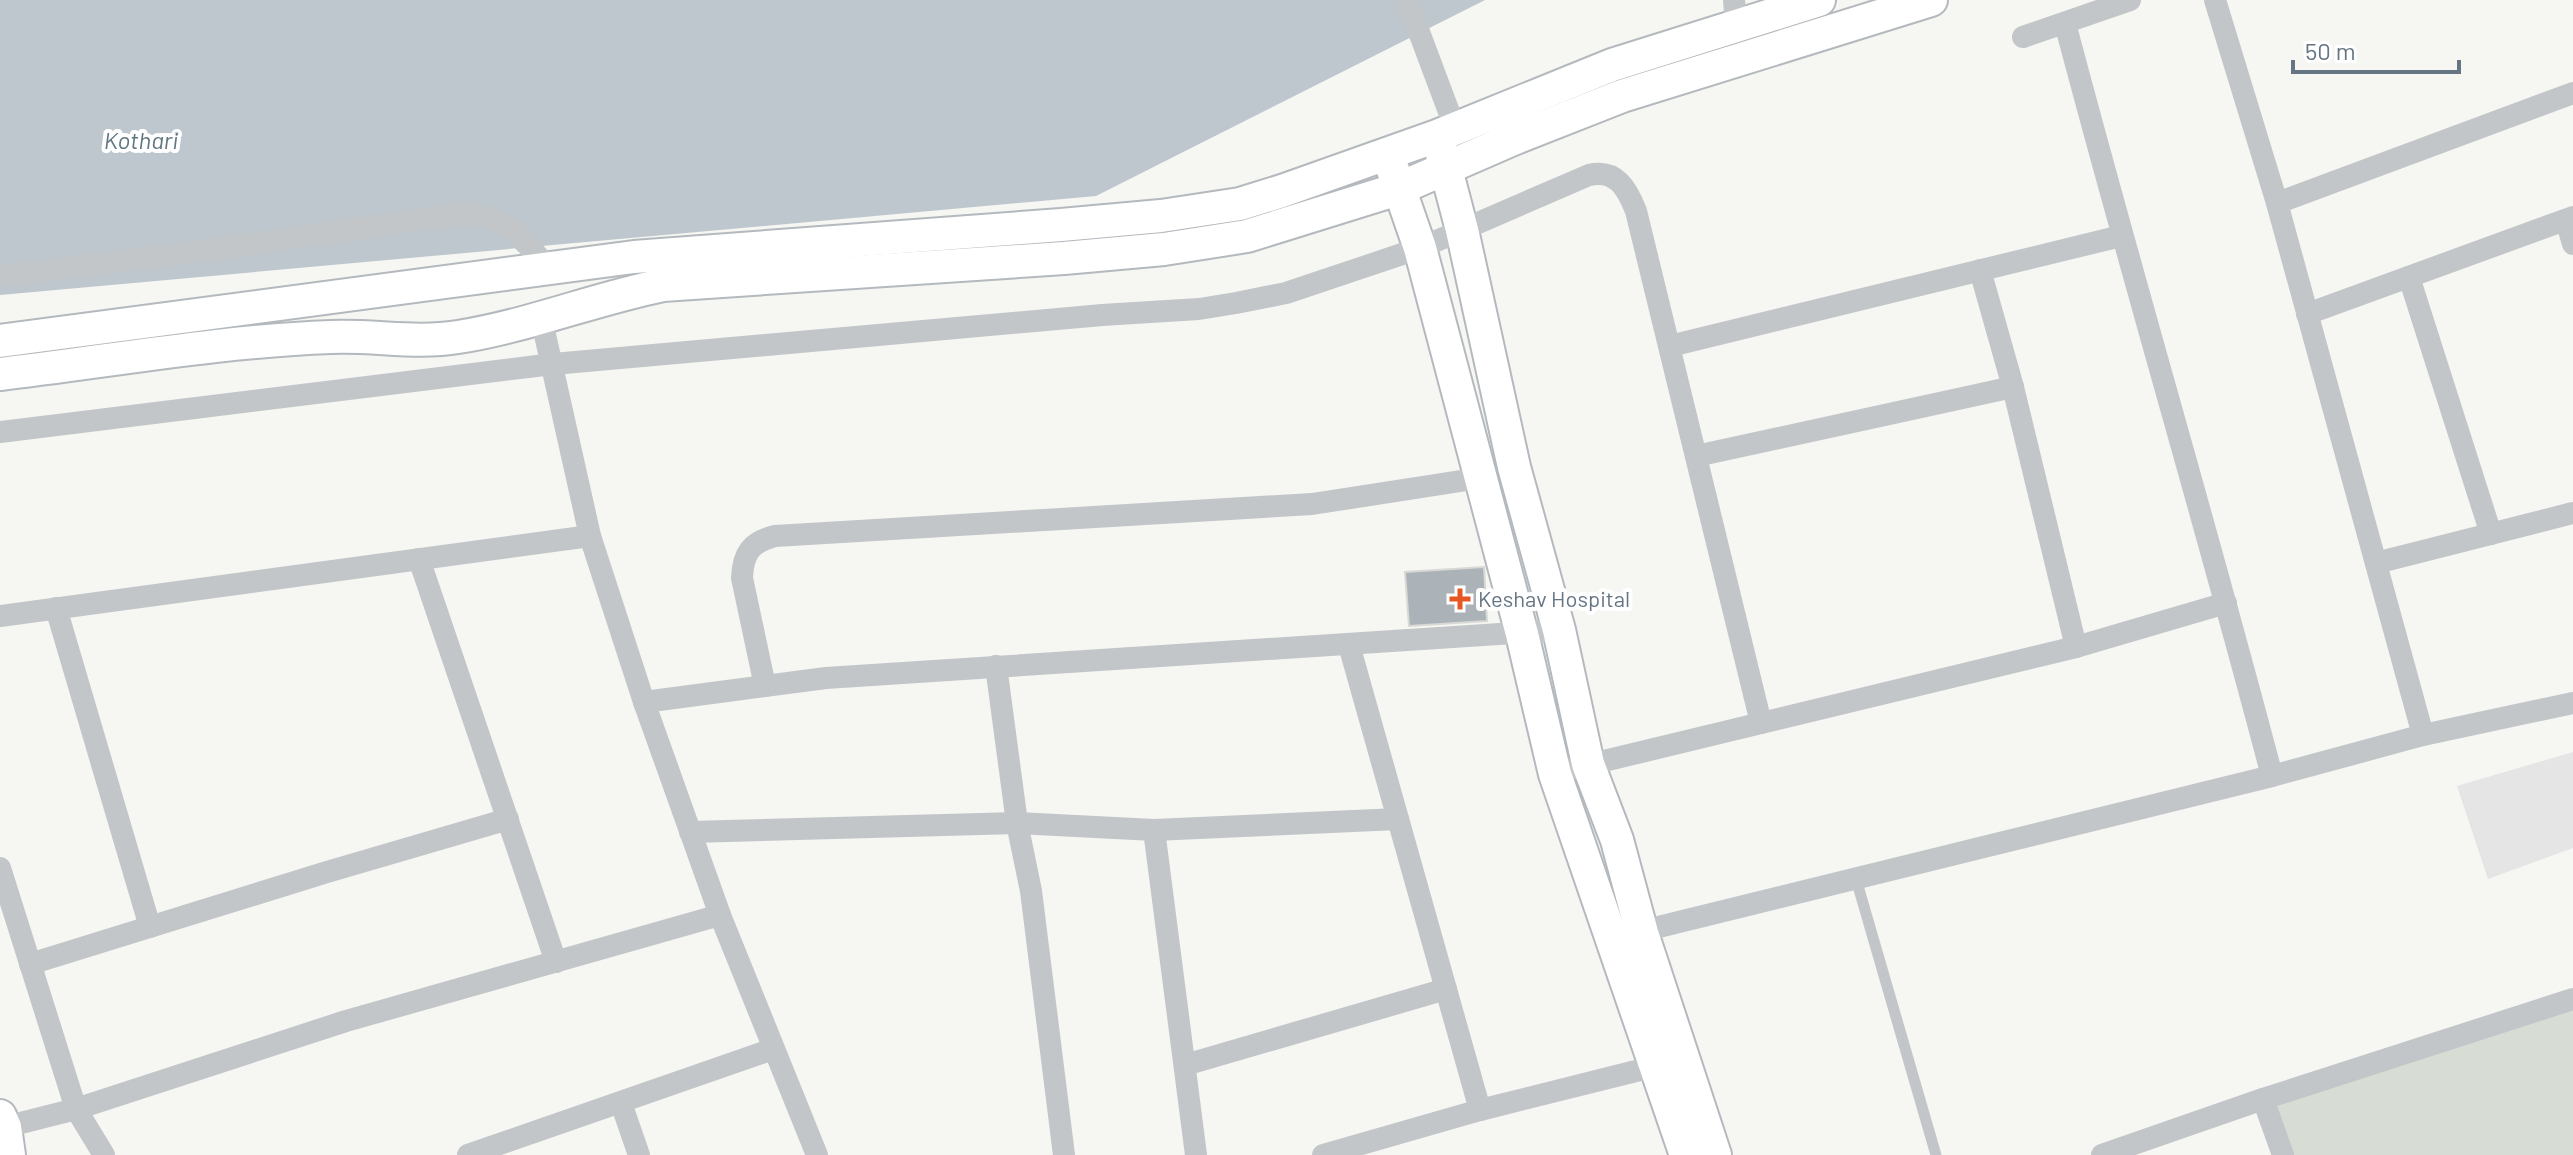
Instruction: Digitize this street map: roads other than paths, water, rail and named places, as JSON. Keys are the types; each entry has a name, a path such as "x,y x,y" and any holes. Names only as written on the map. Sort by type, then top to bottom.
{"main road":[{"path":"0,341 681,253 1161,216 1240,204 1446,132 1735,13 1819,0"},
{"path":"0,374 218,347 330,337 416,341 457,338 663,285 1064,258 1164,249 1247,236 1398,189 1622,96 1931,0"},
{"path":"1446,132 1447,169 1514,467 1559,630 1588,764 1617,840 1642,933 1715,1155"},
{"path":"1388,153 1420,248 1522,634 1555,774 1686,1155"}],"street":[{"path":"1407,0 1446,132"},
{"path":"2023,37 2130,0"},
{"path":"2215,0 2277,203 2423,735"},
{"path":"2065,23 2121,236 2272,776"},
{"path":"2277,203 2573,93"},
{"path":"0,432 553,364 1199,309 1286,293 1420,248 1600,172 1617,179 1630,194 1636,211 1761,723"},
{"path":"0,276 460,214 495,218 549,268"},
{"path":"2307,314 2570,219 2573,244"},
{"path":"1670,346 2121,236"},
{"path":"1980,270 2013,387 2076,647"},
{"path":"2409,277 2491,534"},
{"path":"541,317 590,536 644,702 720,915 817,1155"},
{"path":"1696,456 2013,387"},
{"path":"765,686 742,578 743,563 749,548 761,540 775,536 1312,504 1480,478"},
{"path":"2376,563 2573,513"},
{"path":"0,616 590,536"},
{"path":"419,559 556,962"},
{"path":"1555,774 2076,647 2226,603"},
{"path":"56,608 150,927"},
{"path":"644,702 826,678 1559,630"},
{"path":"1349,645 1480,1110"},
{"path":"996,666 1017,823 1031,891 1064,1155"},
{"path":"1610,936 1642,933 2272,776 2423,735 2573,703"},
{"path":"30,964 508,819"},
{"path":"690,832 1017,823 1154,830 1398,819"},
{"path":"1154,830 1196,1155"},
{"path":"0,868 76,1109 104,1155"},
{"path":"5,1132 346,1021 720,915"},
{"path":"1185,1065 1446,989"},
{"path":"2102,1155 2263,1099 2573,999"},
{"path":"468,1155 773,1049"},
{"path":"1323,1155 1480,1110 1656,1066"},
{"path":"2263,1099 2283,1155"},
{"path":"621,1103 639,1155"}],"lane":[{"path":"1856,879 1936,1155"}],"water":[{"name":"Kothari","path":"0,0 1485,0 1096,196 0,295"}],"place":[{"name":"Keshav Hospital","path":"1460,599"}]}
